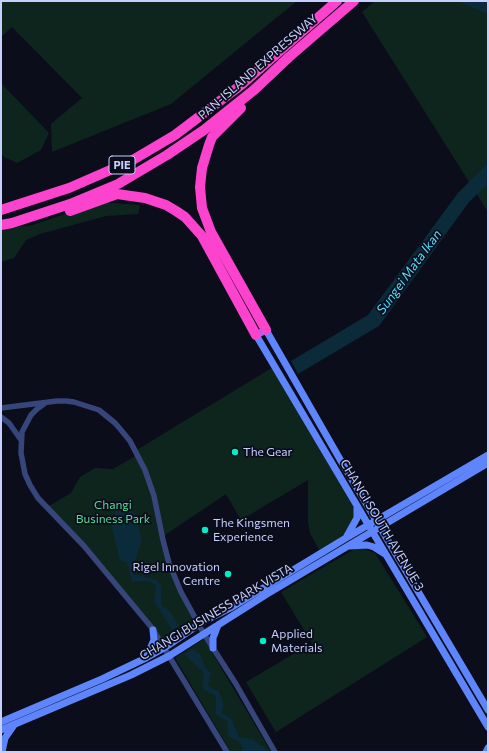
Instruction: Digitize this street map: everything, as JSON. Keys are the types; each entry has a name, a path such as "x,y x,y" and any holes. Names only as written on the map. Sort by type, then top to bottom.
{"highway":[{"path":"215,106 259,63 329,1"},
{"name":"PIE","path":"215,106 337,1"},
{"name":"PAN-ISLAND EXPRESSWAY","path":"1,225 12,223 70,204 118,184 166,155 204,130 254,90 289,57 354,1"},
{"path":"254,90 248,100 212,137 205,156 200,187 202,208 211,232 266,330"},
{"name":"PAN-ISLAND EXPRESSWAY","path":"1,210 69,188 131,161 175,135 215,106"},
{"path":"12,223 24,225 32,223 117,194 145,198 166,205 185,217 202,236 256,335"}],"main road":[{"path":"256,335 266,330"},
{"name":"CHANGI SOUTH AVENUE 3","path":"266,330 377,524 488,710"},
{"name":"CHANGI SOUTH AVENUE 3","path":"256,335 488,727"},
{"path":"377,524 488,455"},
{"path":"370,528 488,463"},
{"path":"346,538 353,528 357,518 358,511 355,502"},
{"name":"CHANGI BUSINESS PARK VISTA","path":"1,721 102,679 146,658 346,538 370,528"},
{"name":"CHANGI BUSINESS PARK VISTA","path":"1,730 131,675 169,656 347,546 370,528"},
{"path":"347,546 367,545 380,551 387,557"},
{"path":"213,648 212,638 220,624"},
{"path":"146,658 154,640 154,630"},
{"path":"2,752 5,738 14,725"},
{"path":"486,752 488,748"}],"street":[{"path":"1,408 66,401 93,407 107,415 130,441 145,470 154,496 169,563 181,592 204,634 275,752"},
{"path":"46,403 31,415 22,432 21,453 25,474 30,486 38,498 84,546 154,630 227,752"},
{"path":"1,418 9,424 22,441"}],"green space":[{"path":"1,1 297,1 171,104 52,152 51,124 82,98 12,27 1,37"},
{"path":"375,1 488,1 488,212 362,12"},
{"path":"1,83 49,133 41,150 17,163 4,157 1,153"},
{"path":"99,202 140,205 138,214 106,216 40,234 26,240 14,258 1,262 1,229 33,225"},
{"name":"Changi Business Park","path":"275,366 358,511 346,538 319,550 310,533 308,523 308,480 241,520 226,494 162,537 174,577 199,625 164,647 152,628 47,507 71,493 80,477 95,468 113,469 137,455 135,451"},
{"path":"358,547 375,553 427,637 276,732 246,682 312,643 281,592"},
{"path":"204,639 271,752 231,752 175,658"}],"water":[{"path":"457,1 488,1 488,14"},
{"name":"Sungei Mata Ikan","path":"488,163 488,184 469,202 379,326 298,374 291,361 368,315 458,193"},
{"path":"123,504 135,514 142,540 133,567 133,574 157,580 161,586 161,605 169,610 179,626 172,630 154,601 156,586 149,581 132,581 127,563 120,560 111,525 116,524 114,510"},
{"path":"193,649 200,654 205,667 211,673 208,686 219,691 224,705 221,713 231,718 239,737 252,739 265,748 266,752 243,752 241,743 228,736 227,721 216,715 216,696 204,690 202,682 204,673 184,654"}],"place":[{"name":"The Gear","path":"235,452"},
{"name":"The Kingsmen Experience","path":"205,530"},
{"name":"Rigel Innovation Centre","path":"228,574"},
{"name":"Applied Materials","path":"263,641"}]}
